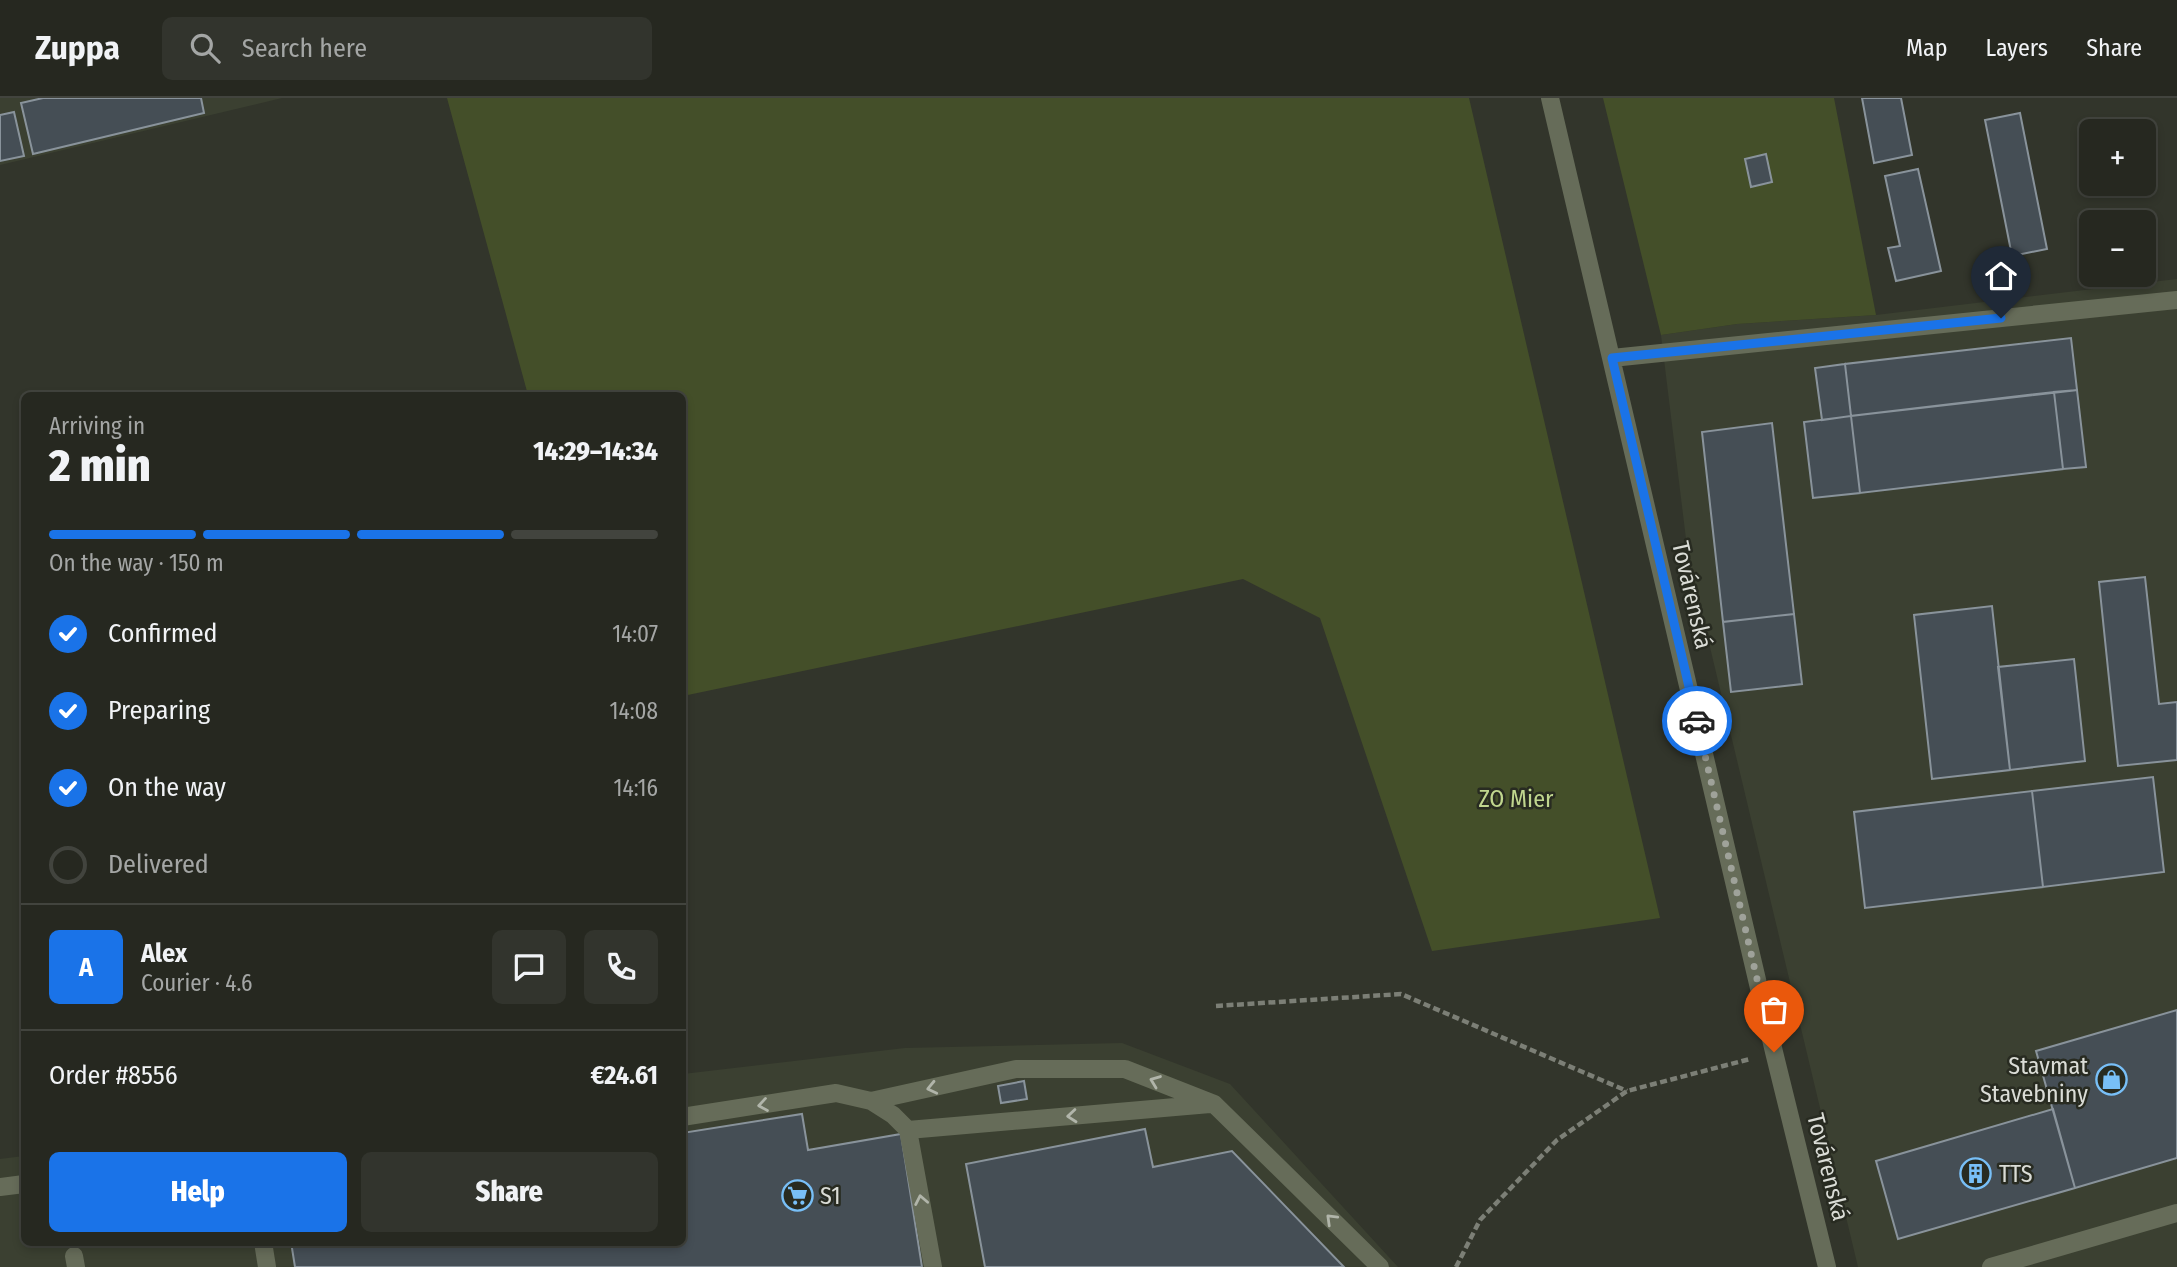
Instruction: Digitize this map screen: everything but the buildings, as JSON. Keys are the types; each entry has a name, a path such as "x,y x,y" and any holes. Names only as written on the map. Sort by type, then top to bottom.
{"street":[{"name":"Továrenská","path":"1550,98 1827,1267"},
{"path":"1612,358 2177,300"},
{"path":"872,1101 1016,1069 1125,1069 1214,1104 1380,1267"},
{"path":"686,1116 836,1093 872,1101 893,1115 908,1130 933,1267"},
{"path":"908,1130 1214,1104"},
{"path":"0,1187 21,1184"},
{"path":"1991,1267 2177,1213"},
{"path":"264,1246 267,1267"}],"path":[{"path":"1216,1006 1401,994 1627,1091"},
{"path":"1456,1267 1480,1220 1557,1140 1627,1091 1774,1052"}],"shaded area":[{"path":"0,98 282,98 0,165"},
{"path":"2177,279 2177,1267 1858,1267 1688,555 1661,335 1737,324 1876,315 2110,287 2156,287 2156,282"},
{"path":"1122,1043 1230,1084 1398,1267 0,1267 0,1159 21,1156 21,1246 686,1246 686,1074 905,1048"}],"green space":[{"name":"ZO Mier","path":"447,98 1469,98 1660,918 1432,951 1320,618 1243,579 686,695 686,392 527,392"},
{"path":"1603,98 1834,98 1876,315 1737,324 1661,335"}],"way so far":[{"path":"1697,721 1774,1052"}],"place":[{"name":"Stavmat Stavebniny","path":"2111,1080"},
{"name":"TTS","path":"1976,1174"},
{"name":"S1","path":"797,1196"}],"route":[{"path":"1697,721 1612,358 2001,318"}]}
